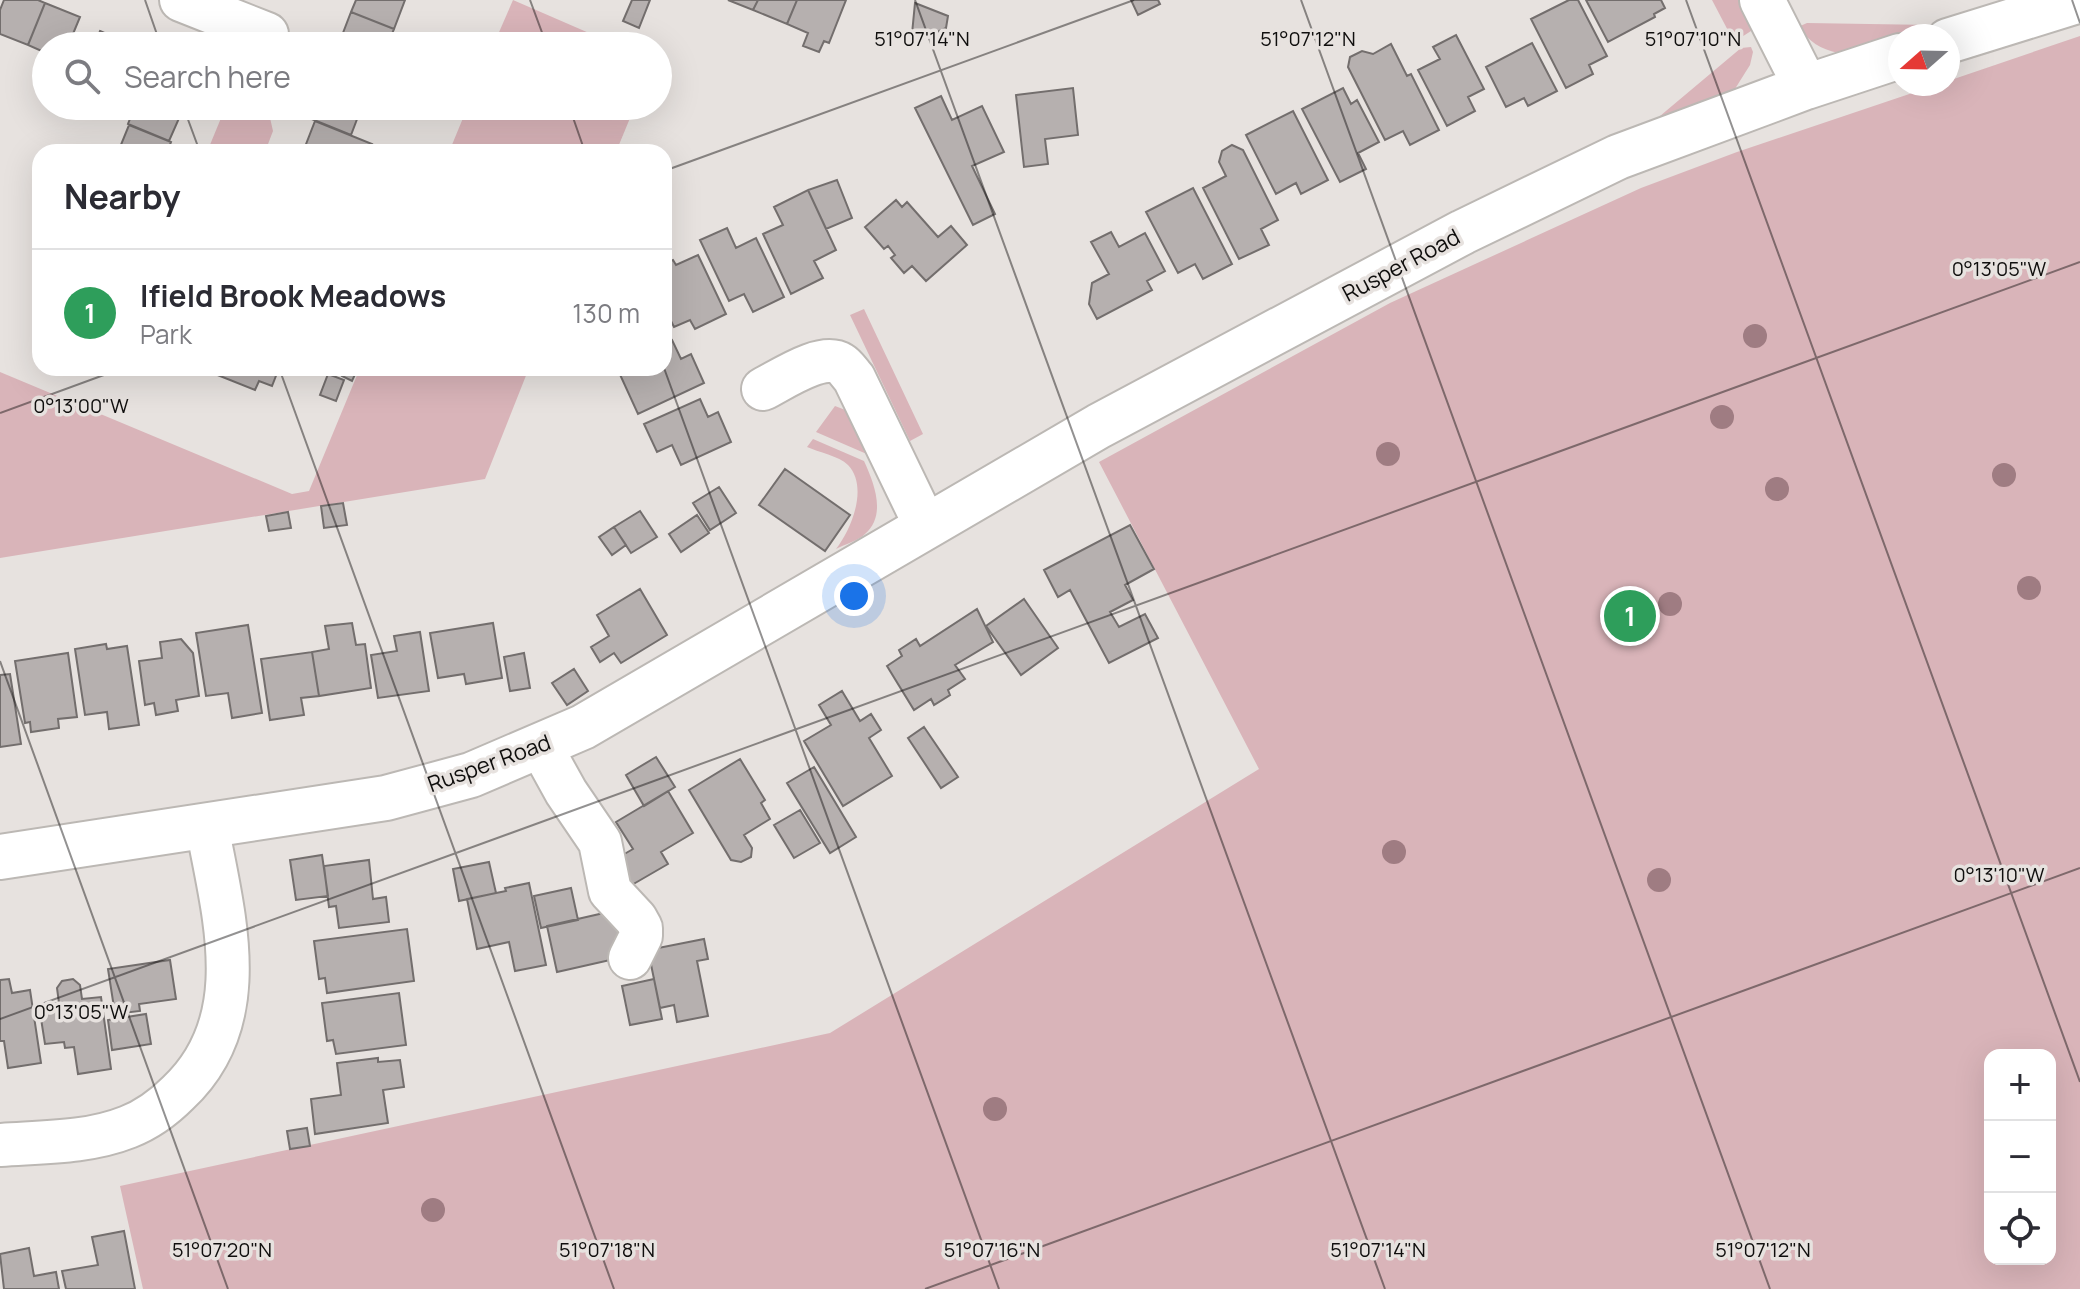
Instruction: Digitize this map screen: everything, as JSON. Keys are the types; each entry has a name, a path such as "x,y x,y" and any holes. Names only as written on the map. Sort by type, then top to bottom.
{"street":[{"path":"181,0 262,32"},
{"path":"1762,0 1806,87"},
{"path":"1960,37 2080,0"},
{"name":"Rusper Road","path":"0,857 386,798 471,775 583,727 1099,426 1463,232 1618,157 1888,60"},
{"path":"763,389 817,362 832,360 843,364 854,378 926,527"},
{"path":"540,745 566,792 600,842 610,891 641,928 641,936 630,958"},
{"path":"0,1145 89,1137 128,1127 164,1107 192,1081 222,1028 227,998 224,929 207,826"}],"shaded area":[{"path":"513,0 587,32 499,32"},
{"path":"1712,0 1738,0 1751,31 1734,42"},
{"path":"1807,23 1888,24 1888,41 1838,53 1821,47 1798,27"},
{"path":"2080,36 2080,1289 143,1289 120,1186 830,1033 1259,769 1099,462 1390,303 1641,188 1903,96 1960,96 1960,77"},
{"path":"1751,47 1750,65 1733,92 1657,122 1660,116 1741,48"},
{"path":"220,120 270,120 273,131 268,144 210,144"},
{"path":"462,120 629,120 619,144 452,144"},
{"path":"864,309 923,434 910,441 850,315"},
{"path":"0,372 292,494 309,491 357,376 526,376 485,479 0,558"},
{"path":"835,406 848,411 869,455 816,432"},
{"path":"813,439 864,461 875,489 877,508 872,526 859,539 836,549 856,508 857,485 848,465 807,447"}],"building":[{"path":"4,0 38,0 45,3 28,45 0,34 0,10"},
{"path":"356,0 405,0 394,29 351,12"},
{"path":"632,0 650,0 639,28 623,21"},
{"path":"728,0 758,0 753,10"},
{"path":"758,0 797,0 787,24 753,10"},
{"path":"797,0 846,0 829,43 824,41 819,52 803,46 808,33 787,24"},
{"path":"1131,0 1158,0 1160,4 1138,15"},
{"path":"1569,0 1578,0 1607,56 1589,65 1593,74 1566,88 1531,19"},
{"path":"1586,0 1661,0 1665,8 1654,14 1655,17 1608,42"},
{"path":"45,3 80,17 74,32 33,32"},
{"path":"915,3 948,16 946,28 911,44"},
{"path":"351,12 394,29 393,32 343,32"},
{"path":"1456,35 1484,89 1468,97 1475,111 1447,126 1418,70 1440,59 1433,47"},
{"path":"1532,43 1557,91 1528,106 1524,98 1506,107 1486,67"},
{"path":"1391,44 1407,76 1411,74 1439,130 1410,145 1403,131 1385,140 1348,67 1350,57 1362,51 1373,54"},
{"path":"1073,88 1078,135 1045,139 1048,164 1024,167 1016,95"},
{"path":"1343,88 1351,104 1357,100 1379,142 1358,153 1366,169 1340,182 1302,109"},
{"path":"941,96 952,120 982,106 1004,152 972,166 995,214 973,225 915,108"},
{"path":"1293,111 1328,180 1301,194 1296,183 1276,194 1246,135"},
{"path":"130,120 178,120 169,141 128,124"},
{"path":"314,120 357,120 351,135"},
{"path":"315,121 372,144 306,144"},
{"path":"129,125 171,142 170,144 121,144"},
{"path":"1232,145 1243,150 1278,220 1261,229 1269,245 1239,259 1203,188 1226,176 1219,162 1222,151"},
{"path":"837,180 852,218 826,229 808,190"},
{"path":"1193,188 1232,264 1203,279 1195,264 1178,273 1146,212"},
{"path":"808,190 836,250 814,261 823,278 791,294 763,234 783,225 774,207"},
{"path":"896,200 902,207 907,202 938,237 951,226 967,245 926,281 912,266 904,273 891,258 895,255 888,246 884,249 865,227"},
{"path":"727,228 736,248 756,238 784,297 753,312 744,294 729,301 700,240"},
{"path":"1111,232 1119,247 1145,233 1165,271 1147,281 1152,290 1097,319 1089,304 1092,283 1109,274 1091,242"},
{"path":"698,255 726,314 695,329 690,320 674,327 672,260 676,265"},
{"path":"672,340 681,359 691,354 704,383 638,414 621,376 672,376"},
{"path":"220,376 276,376 272,386 259,381 255,390"},
{"path":"327,376 344,380 336,401 320,395"},
{"path":"700,399 708,417 718,412 731,442 681,465 672,445 657,452 644,424"},
{"path":"785,469 850,515 825,551 759,505"},
{"path":"719,487 736,513 710,530 693,503"},
{"path":"343,503 347,525 324,528 321,506"},
{"path":"640,511 657,537 631,553 614,527"},
{"path":"288,512 291,528 269,531 266,516"},
{"path":"697,515 709,533 681,552 669,534"},
{"path":"1130,525 1154,569 1125,585 1133,600 1110,612 1119,627 1145,614 1158,638 1109,663 1070,590 1058,597 1044,570"},
{"path":"614,527 626,545 612,555 599,537"},
{"path":"640,589 667,635 621,663 614,653 600,662 591,647 609,636 597,615"},
{"path":"1024,599 1058,648 1021,675 986,626"},
{"path":"977,609 993,642 955,665 965,679 948,690 950,695 934,705 931,699 914,710 887,666 902,656 899,650 916,639 920,646"},
{"path":"352,623 356,645 365,644 371,688 319,696 312,652 329,649 325,626"},
{"path":"493,623 502,678 466,684 464,674 438,678 430,633"},
{"path":"248,625 262,713 232,718 228,693 206,696 196,633"},
{"path":"420,632 429,691 378,698 371,655 397,651 394,636"},
{"path":"181,639 193,653 199,696 176,700 178,711 156,715 154,703 145,705 139,661 162,658 160,642"},
{"path":"106,644 107,649 127,646 139,725 109,729 107,712 85,715 75,649"},
{"path":"312,652 319,696 301,698 304,715 270,720 261,659"},
{"path":"68,653 77,717 58,719 59,728 31,732 30,722 25,723 15,661"},
{"path":"524,653 530,688 510,691 504,657"},
{"path":"574,669 588,691 567,705 552,683"},
{"path":"10,674 21,744 0,747 0,675"},
{"path":"842,691 860,721 871,714 881,730 869,738 892,776 843,806 804,741 831,725 819,705"},
{"path":"924,727 958,777 941,788 908,738"},
{"path":"656,757 675,787 644,806 626,775"},
{"path":"740,759 765,800 761,803 770,819 744,835 752,848 751,857 741,862 731,860 689,790"},
{"path":"814,767 856,837 830,853 787,783"},
{"path":"668,791 693,833 661,852 668,864 630,886 614,860 633,849 616,822"},
{"path":"800,810 820,843 794,858 774,825"},
{"path":"322,855 328,896 296,900 290,860"},
{"path":"369,860 373,899 386,897 389,922 339,928 336,906 329,907 324,866"},
{"path":"489,862 496,893 459,901 453,869"},
{"path":"529,883 546,965 515,971 509,942 477,949 467,899"},
{"path":"571,888 578,920 541,928 534,896"},
{"path":"617,910 624,938 615,940 619,958 557,972 547,926"},
{"path":"407,929 414,981 327,993 325,978 319,979 314,941"},
{"path":"704,939 708,959 697,961 708,1016 677,1022 674,1005 660,1008 648,950"},
{"path":"170,960 176,999 139,1004 140,1011 115,1014 108,969"},
{"path":"9,979 12,993 30,990 41,1063 8,1068 4,1041 0,1041 0,980"},
{"path":"73,979 80,985 82,999 101,997 111,1069 78,1074 74,1047 65,1048 64,1042 45,1044 39,1006 59,1003 57,988 62,981"},
{"path":"654,979 662,1019 630,1025 622,986"},
{"path":"399,993 406,1045 336,1054 333,1040 327,1041 322,1003"},
{"path":"146,1014 151,1044 112,1050 108,1020"},
{"path":"378,1058 378,1062 400,1060 404,1087 383,1090 388,1123 315,1134 311,1099 341,1095 337,1063"},
{"path":"307,1128 310,1146 290,1149 287,1131"},
{"path":"124,1231 135,1289 66,1289 62,1271 98,1265 92,1237"},
{"path":"29,1248 34,1276 56,1272 59,1289 4,1289 0,1254"}],"place":[{"name":"Ifield Brook Meadows","path":"1630,616"}]}
